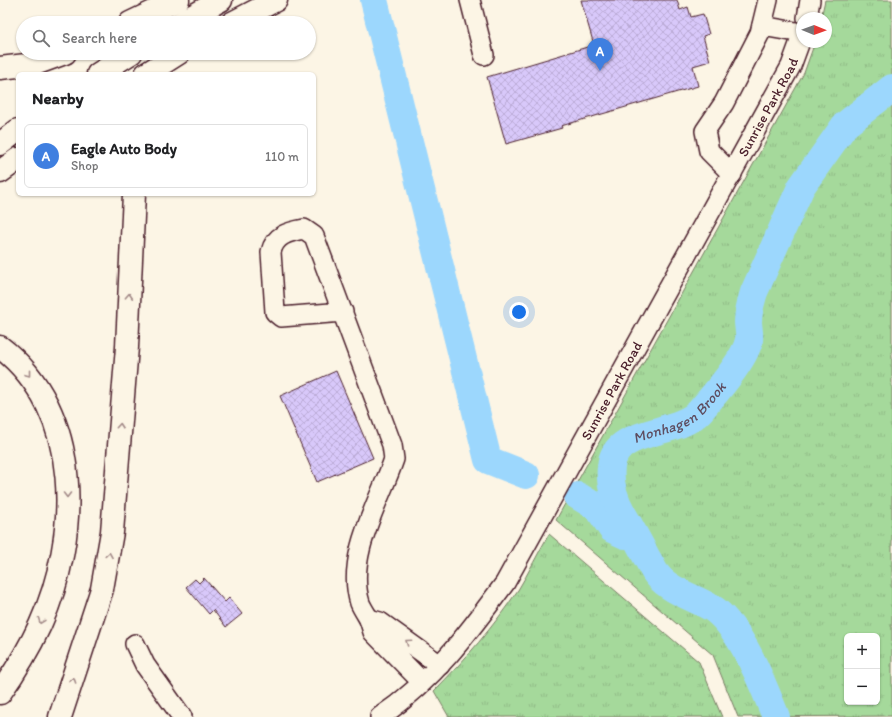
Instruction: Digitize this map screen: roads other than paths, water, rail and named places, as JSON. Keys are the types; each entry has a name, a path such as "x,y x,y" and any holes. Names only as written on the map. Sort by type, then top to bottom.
{"main road":[{"path":"145,16 178,0"},
{"path":"192,16 221,0"},
{"path":"245,16 276,0"},
{"path":"0,68 35,64 46,60"},
{"path":"101,72 120,60"},
{"path":"151,71 168,60"},
{"path":"0,144 16,132"},
{"path":"0,172 16,160"},
{"path":"60,717 102,589 112,532 127,347 134,196"},
{"path":"0,347 27,371 41,392 54,417 66,463 67,498 65,529 60,562 49,598 40,624 27,652 0,693"}],"street":[{"path":"470,0 484,55"},
{"path":"732,174 709,151 705,131 724,103 762,26 768,0"},
{"path":"808,12 810,0"},
{"path":"762,26 796,34"},
{"name":"Sunrise Park Road","path":"380,717 440,665 476,624 505,583 732,174 791,66 797,48"},
{"path":"343,312 281,318 275,312 271,252 273,243 278,237 293,231 304,229 314,236 343,312 392,445 394,459 366,532 360,558 358,571 360,603 369,619 373,632 422,682"},
{"path":"369,619 380,622 440,665"},
{"path":"135,644 145,665 182,717"}],"waterway":[{"path":"374,0 488,460 526,475"},
{"name":"Monhagen Brook","path":"776,717 751,660 735,632 725,620 715,610 670,587 655,572 617,502 613,491 611,467 615,454 623,445 634,439 677,425 690,419 700,411 728,377 742,357 746,348 749,340 748,322 754,292 801,187 845,125 892,88"},
{"path":"578,496 598,508 612,529 625,535"}],"place":[{"name":"Eagle Auto Body","path":"600,71"}]}
